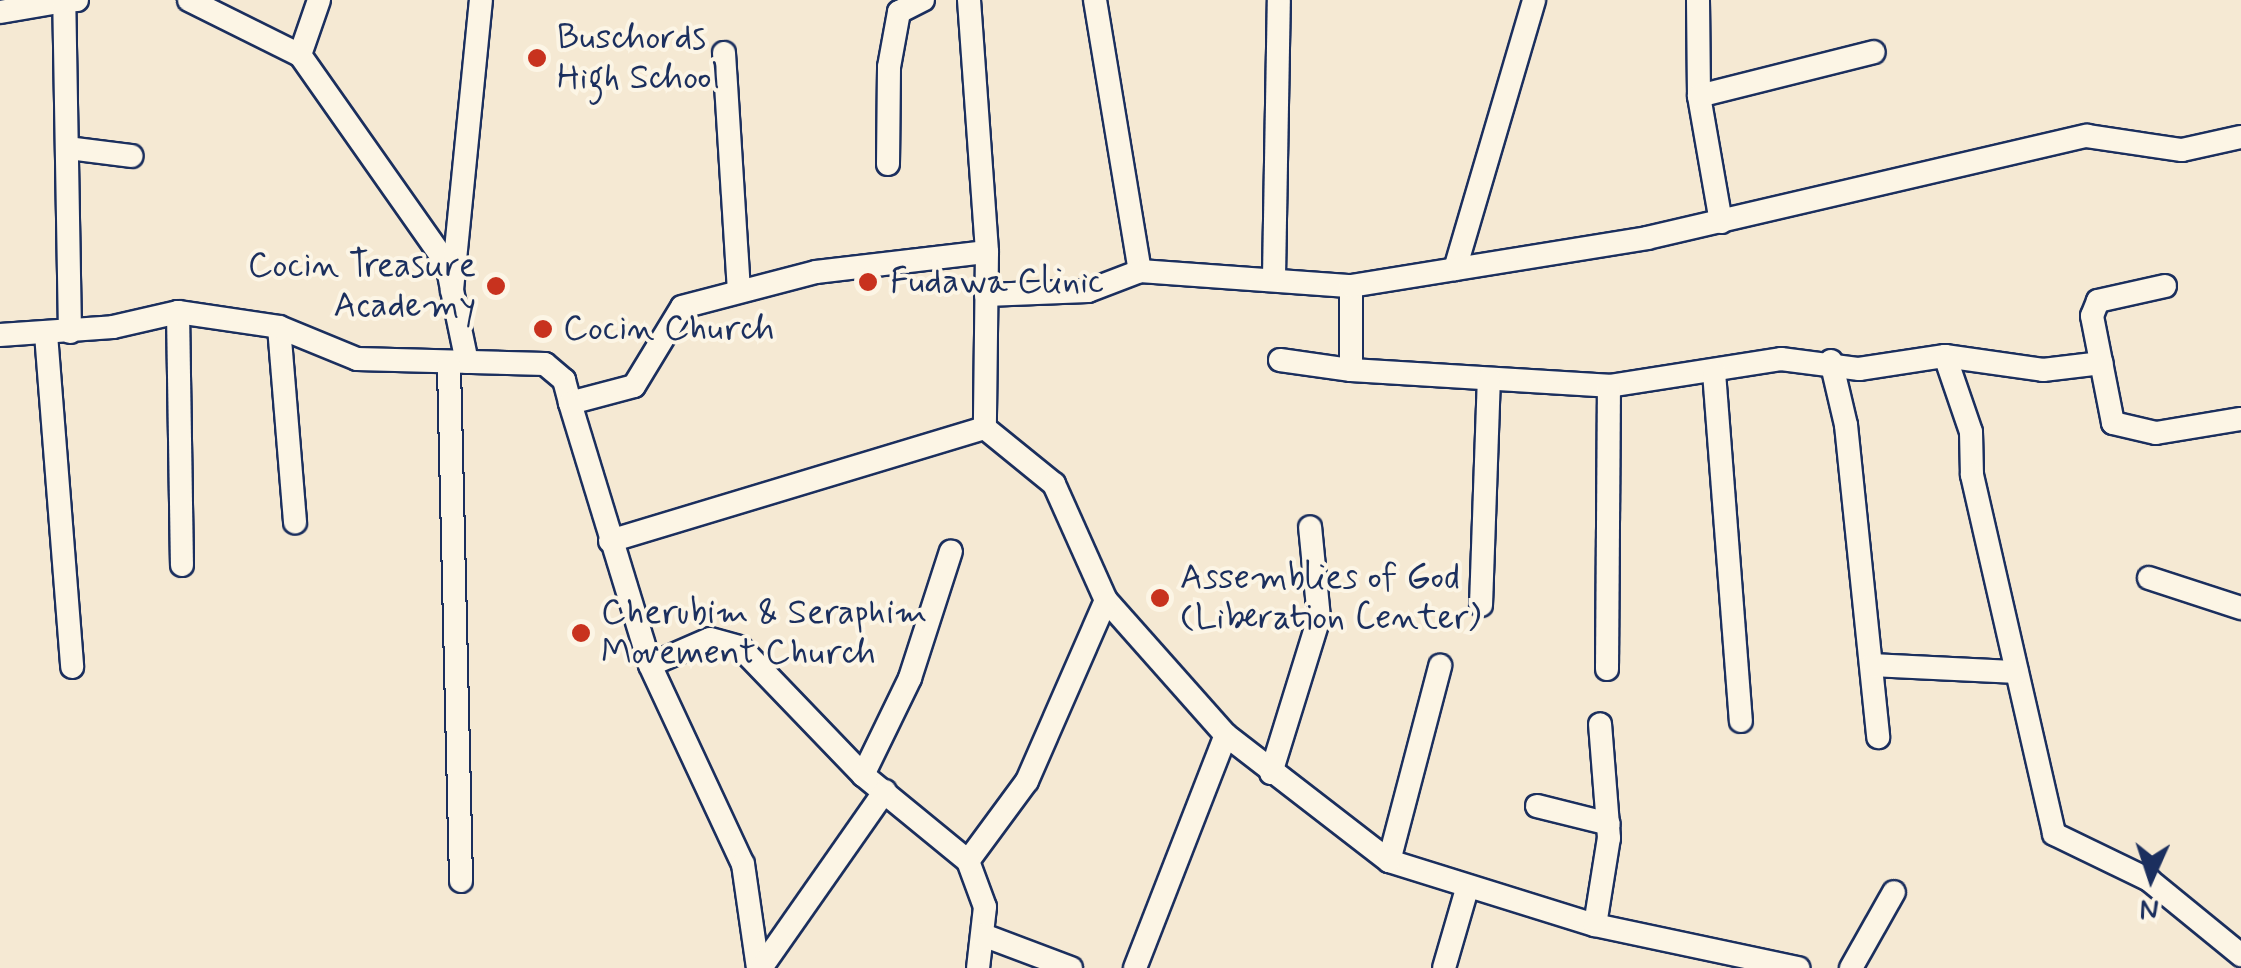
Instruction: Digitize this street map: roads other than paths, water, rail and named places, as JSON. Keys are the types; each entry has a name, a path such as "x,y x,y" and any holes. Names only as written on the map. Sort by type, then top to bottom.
{"street":[{"path":"64,0 70,332"},
{"path":"0,12 77,0"},
{"path":"189,0 300,55 448,264 458,364 462,880"},
{"path":"300,55 318,0"},
{"path":"452,290 481,0"},
{"path":"888,164 888,67 900,12 923,0"},
{"path":"969,0 987,252 985,428"},
{"path":"1095,0 1140,272"},
{"path":"1274,277 1279,0"},
{"path":"1456,270 1534,0"},
{"path":"1698,0 1699,96 1721,222"},
{"path":"1699,96 1874,52"},
{"path":"724,53 739,290"},
{"path":"986,295 1088,290 1140,272 1274,277 1350,286 1721,222 2087,136 2182,150 2241,137"},
{"path":"68,148 131,156"},
{"path":"570,403 634,386 669,318 739,290 924,255 987,252"},
{"path":"1350,286 1351,370"},
{"path":"2165,286 2098,301 2092,316 2102,363 2105,408 2128,431 2241,419"},
{"path":"178,312 182,564"},
{"path":"0,335 70,332 178,312 279,327 358,359 546,364 564,380 650,665 743,864 759,968"},
{"path":"279,327 295,522"},
{"path":"46,334 72,667"},
{"path":"1280,360 1351,370 1609,386 1782,358 1859,369 1945,356 2043,370 2102,363"},
{"path":"1945,356 1971,432 1972,476 2060,841 2149,880 2241,955"},
{"path":"1831,362 1846,426 1878,736"},
{"path":"1714,372 1741,721"},
{"path":"1482,605 1489,379"},
{"path":"1607,669 1609,386"},
{"path":"610,541 985,428"},
{"path":"985,428 1054,484 1106,600 1226,735 1389,861 1467,889 1595,925 1798,968"},
{"path":"1271,773 1319,618 1310,526"},
{"path":"864,774 910,678 951,551"},
{"path":"2149,578 2241,608"},
{"path":"968,862 1027,781 1106,600"},
{"path":"650,665 724,638 864,774 968,862 985,907 978,968"},
{"path":"1872,665 2017,672"},
{"path":"1389,861 1440,666"},
{"path":"1595,925 1609,824 1600,724"},
{"path":"1135,968 1226,735"},
{"path":"759,968 884,791"},
{"path":"1537,806 1609,824"},
{"path":"1444,968 1467,889"},
{"path":"1852,968 1894,892"},
{"path":"983,935 1071,968"}],"place":[{"name":"Buschords High School","path":"537,58"},
{"name":"Fudawa Clinic","path":"868,282"},
{"name":"Cocin Treasure Academy","path":"496,286"},
{"name":"Cocin Church","path":"543,329"},
{"name":"Assemblies of God (Liberation Center)","path":"1160,598"},
{"name":"Cherubim & Seraphim Movement Church","path":"581,633"}]}
